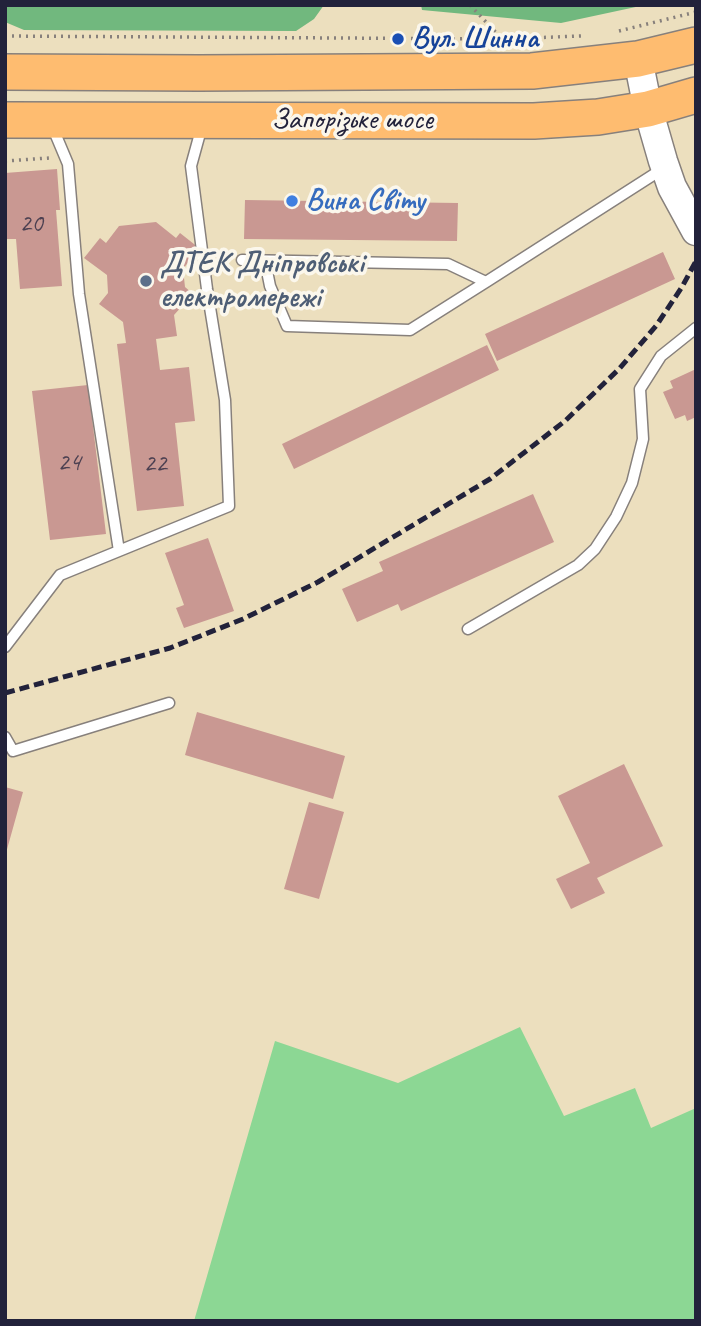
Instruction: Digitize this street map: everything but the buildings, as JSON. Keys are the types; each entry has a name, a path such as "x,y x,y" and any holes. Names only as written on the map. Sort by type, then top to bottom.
{"main road":[{"name":"Запорізьке шосе","path":"5,72 532,71 638,59 696,45"},
{"name":"Запорізьке шосе","path":"5,120 534,121 598,117 648,109 696,95"}],"street":[{"path":"638,59 648,109 665,167 672,187 696,232"}],"lane":[{"path":"5,647 60,576 229,506 225,400 191,166 203,119"},
{"path":"50,120 68,164 79,294 119,551"},
{"path":"265,261 270,286 287,326 410,330 665,167"},
{"path":"242,260 448,264 486,282"},
{"path":"468,629 578,565 595,549 632,483 643,439 640,389 662,356 696,328"},
{"path":"5,737 9,752 169,703"}],"path":[{"path":"470,5 502,39"},
{"path":"614,33 696,12"},
{"path":"5,36 502,39 592,35"},
{"path":"5,161 53,158"}],"green space":[{"path":"5,5 324,5 314,19 296,31 24,30 5,22"},
{"path":"421,5 645,5 561,23 422,10"},
{"path":"520,1027 564,1116 635,1088 651,1128 696,1108 696,1321 194,1321 275,1041 398,1083"}],"railway":[{"path":"5,693 170,648 243,619 318,582 490,479 565,421 619,369 656,326 696,261"}],"place":[{"name":"Вул. Шинна","path":"398,39"},
{"name":"Вина Світу","path":"292,201"},
{"name":"ДТЕК Дніпровські електромережі","path":"146,281"}]}
